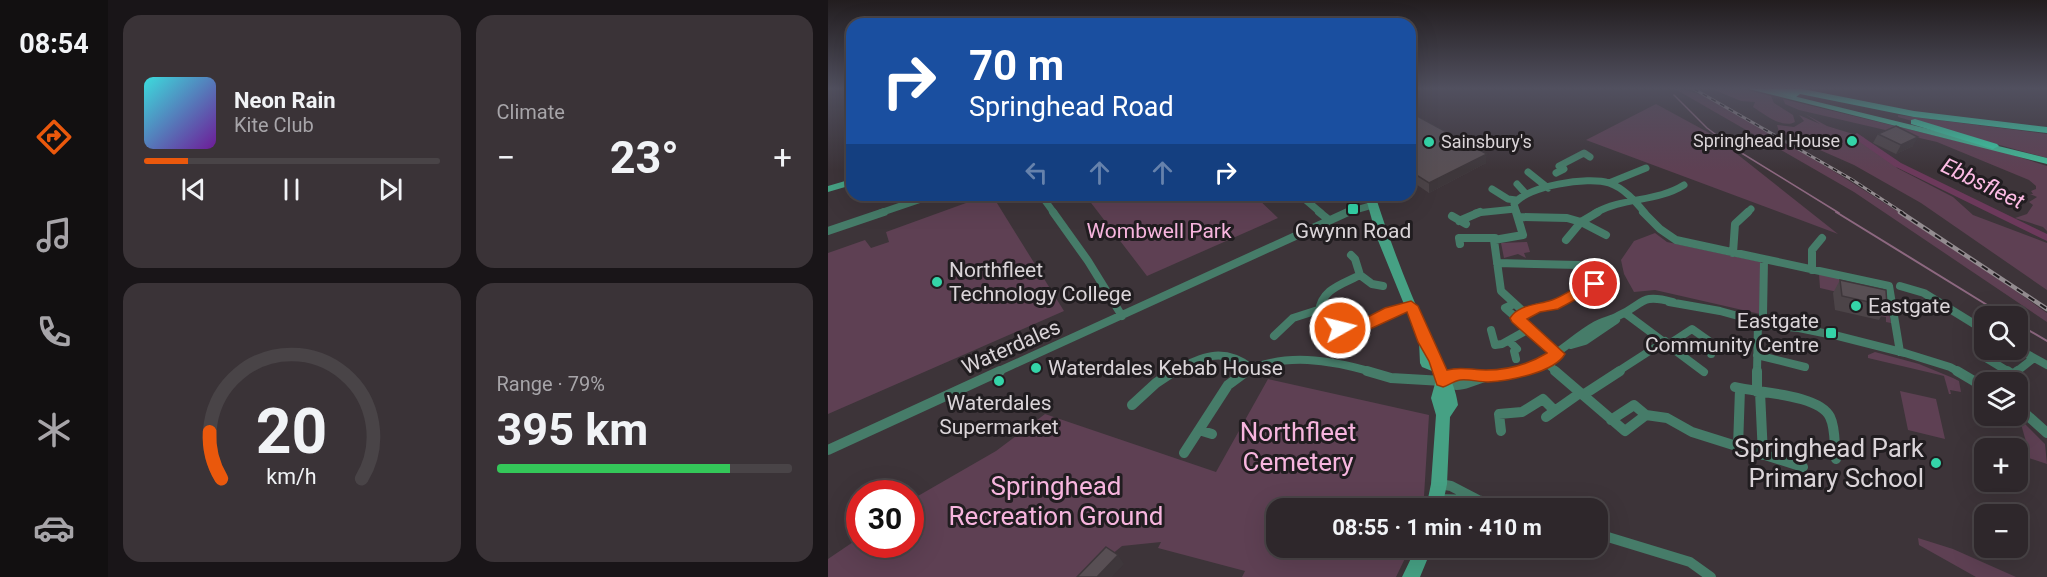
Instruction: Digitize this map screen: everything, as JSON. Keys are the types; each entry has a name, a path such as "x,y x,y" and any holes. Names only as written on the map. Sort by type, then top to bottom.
{"highway":[{"path":"1882,116 1944,131"},
{"path":"1884,116 1993,146"},
{"path":"1930,116 2047,130"},
{"path":"1999,116 2047,121"}],"main road":[{"path":"1867,116 2047,161"},
{"path":"828,189 846,184"},
{"path":"1372,201 1383,238 1425,342 1427,363 1437,367 1450,395 1451,405 1443,415 1436,497"},
{"path":"1411,577 1420,558"}],"street":[{"path":"1556,173 1564,169 1559,166 1575,157 1584,153 1590,157"},
{"path":"1609,183 1615,178 1646,168"},
{"path":"1528,172 1548,188"},
{"path":"1452,216 1463,223 1483,211 1516,204 1526,194 1581,179 1609,183 1633,199 1654,226 1666,236 1676,240 1812,270 1890,283 1900,352"},
{"path":"1517,184 1526,194"},
{"path":"1566,240 1581,222 1604,208 1633,199 1669,194 1684,185"},
{"path":"1460,244 1459,238 1522,236 1516,204 1492,189"},
{"path":"828,231 916,201"},
{"path":"1045,201 1088,261 1122,316"},
{"path":"1307,201 1329,220"},
{"name":"Waterdales","path":"828,450 1370,201"},
{"path":"1733,253 1735,224 1751,209"},
{"path":"1519,217 1567,218 1581,222 1606,235"},
{"path":"1496,238 1493,241 1501,290 1514,304 1505,308 1521,315 1529,329 1558,354"},
{"path":"1812,270 1812,250 1822,238"},
{"path":"1351,255 1355,259 1360,275 1372,284 1383,286"},
{"path":"1762,456 1757,356 1764,260"},
{"path":"1497,263 1565,264 1581,266 1596,274 1598,280 1595,284 1553,306 1538,307 1521,315"},
{"path":"1360,275 1325,294 1320,300 1318,310 1327,322 1346,328 1365,325 1390,312 1411,306"},
{"path":"1900,286 1924,293 1974,324"},
{"path":"1184,453 1228,385 1251,368 1277,360 1315,360 1340,364 1391,378 1443,381 1450,385 1469,384 1486,376 1520,372 1545,362 1567,346 1586,341 1639,304 1653,301 1673,302 1743,319 1760,319 1774,326 1837,341 1861,342 1923,359 1974,381"},
{"path":"1274,336 1286,322 1304,312 1318,310"},
{"path":"1622,315 1667,343 1704,372"},
{"path":"1491,330 1495,345 1509,341 1529,329"},
{"path":"1501,431 1499,414 1522,412 1543,399 1550,414 1692,329 1709,341 1711,354"},
{"path":"1509,341 1517,349 1514,351 1516,359"},
{"path":"1132,405 1146,389 1162,378 1214,355 1237,356 1251,368"},
{"path":"2028,355 2047,365"},
{"path":"1757,356 1805,367"},
{"path":"2017,372 2034,358"},
{"path":"1989,360 2008,372"},
{"path":"1545,362 1625,431 1646,416"},
{"path":"1738,447 1737,388 1802,399 1820,405 1830,416 1836,459"},
{"path":"1611,420 1634,405 1646,416 1667,418 1692,432 1762,456 1803,467"},
{"path":"2028,416 2047,433"},
{"path":"1199,430 1212,434"},
{"path":"1608,537 1690,562 1712,577"}],"green space":[{"path":"1633,116 1678,116 1713,135 1838,234 1586,140"},
{"path":"1722,116 1739,116 1866,191 2047,313 2047,322 2028,309 2028,306 2023,306 1854,192"},
{"path":"1766,116 1793,116 1795,122 1784,124"},
{"path":"1800,116 1820,124 1808,116 1827,126 1863,137 1869,144 1900,163 1896,166 1897,168 1953,197 1973,215 2047,243 2047,290 1921,203 1854,165 1779,132 1777,125 1794,127 1804,121"},
{"path":"1825,116 1853,116 2003,152 2047,166 2047,231 2043,227 2015,218 2027,214 2033,205 2029,202 2037,197 2030,194 2033,194 2031,191 2036,189 2036,186 2029,180 1937,142"},
{"path":"1905,116 2047,134 2047,158 1898,117"},
{"name":"Northfleet Technology College","path":"971,201 996,201 1064,311 828,414 828,253 865,240 871,248 889,242 886,232"},
{"name":"Wombwell Park","path":"1090,201 1260,201 1278,218 1147,276"},
{"path":"1655,233 1667,242 1761,262 1760,314 1655,290 1634,292 1624,274 1621,260 1634,241"},
{"path":"1527,242 1530,252 1524,253 1526,258 1518,254 1504,258 1501,243"},
{"path":"1819,274 1882,288 1885,292 1891,323 1886,322 1886,317 1879,316 1876,301 1820,288"},
{"path":"1875,352 1919,364 1953,378 1959,381 1961,392 1950,390 1951,394 1949,394 1944,376 1868,358 1868,355"},
{"path":"1268,379 1429,415 1424,498 1266,498 1266,558 1405,558 1396,577 1242,577 1245,571 1158,548 1161,542 1122,546 1084,577 828,577 828,559 846,547 846,558 924,558 924,493 996,451 1045,414 1216,472"},
{"path":"1900,391 1936,399 1945,439 1908,430"},
{"path":"2022,426 2027,426 2045,444 2047,464 2028,458 2030,456 2028,438 2025,438"},
{"path":"1918,538 1953,549 2016,577 1976,577 1919,545"}],"building":[{"name":"Sainsbury's","path":"1416,116 1487,154 1429,183 1416,175"},
{"path":"1896,126 1918,137 1901,145 1878,134"},
{"path":"1840,280 1886,290 1887,306 1842,296"},
{"path":"1106,547 1118,555 1097,577 1077,577"}],"waterway":[{"path":"1695,116 1735,149 1839,213"},
{"name":"Ebbsfleet","path":"1857,136 1897,164"},
{"name":"Ebbsfleet","path":"1901,166 2047,238"},
{"path":"1836,212 1989,306"},
{"path":"2028,330 2047,341"}],"railway":[{"path":"1741,116 1851,179 1903,213"},
{"path":"1900,212 2047,309"}],"place":[{"name":"Springhead House","path":"1852,141"},
{"name":"Sainsbury's","path":"1429,142"},
{"name":"Gwynn Road","path":"1353,209"},
{"name":"Northfleet Technology College","path":"937,282"},
{"name":"Eastgate","path":"1856,306"},
{"name":"Eastgate Community Centre","path":"1831,333"},
{"name":"Waterdales Kebab House","path":"1036,368"},
{"name":"Waterdales Supermarket","path":"999,381"},
{"name":"Springhead Park Primary School","path":"1936,463"}],"route":[{"path":"1340,328 1365,325 1390,312 1411,306 1425,342 1437,360 1437,367 1443,381 1453,374 1486,376 1520,372 1537,366 1558,354 1517,318 1538,307 1553,306 1595,284"}],"park label":[{"name":"Northfleet Cemetery","path":"1298,447"},
{"name":"Springhead Recreation Ground","path":"1056,501"}]}
